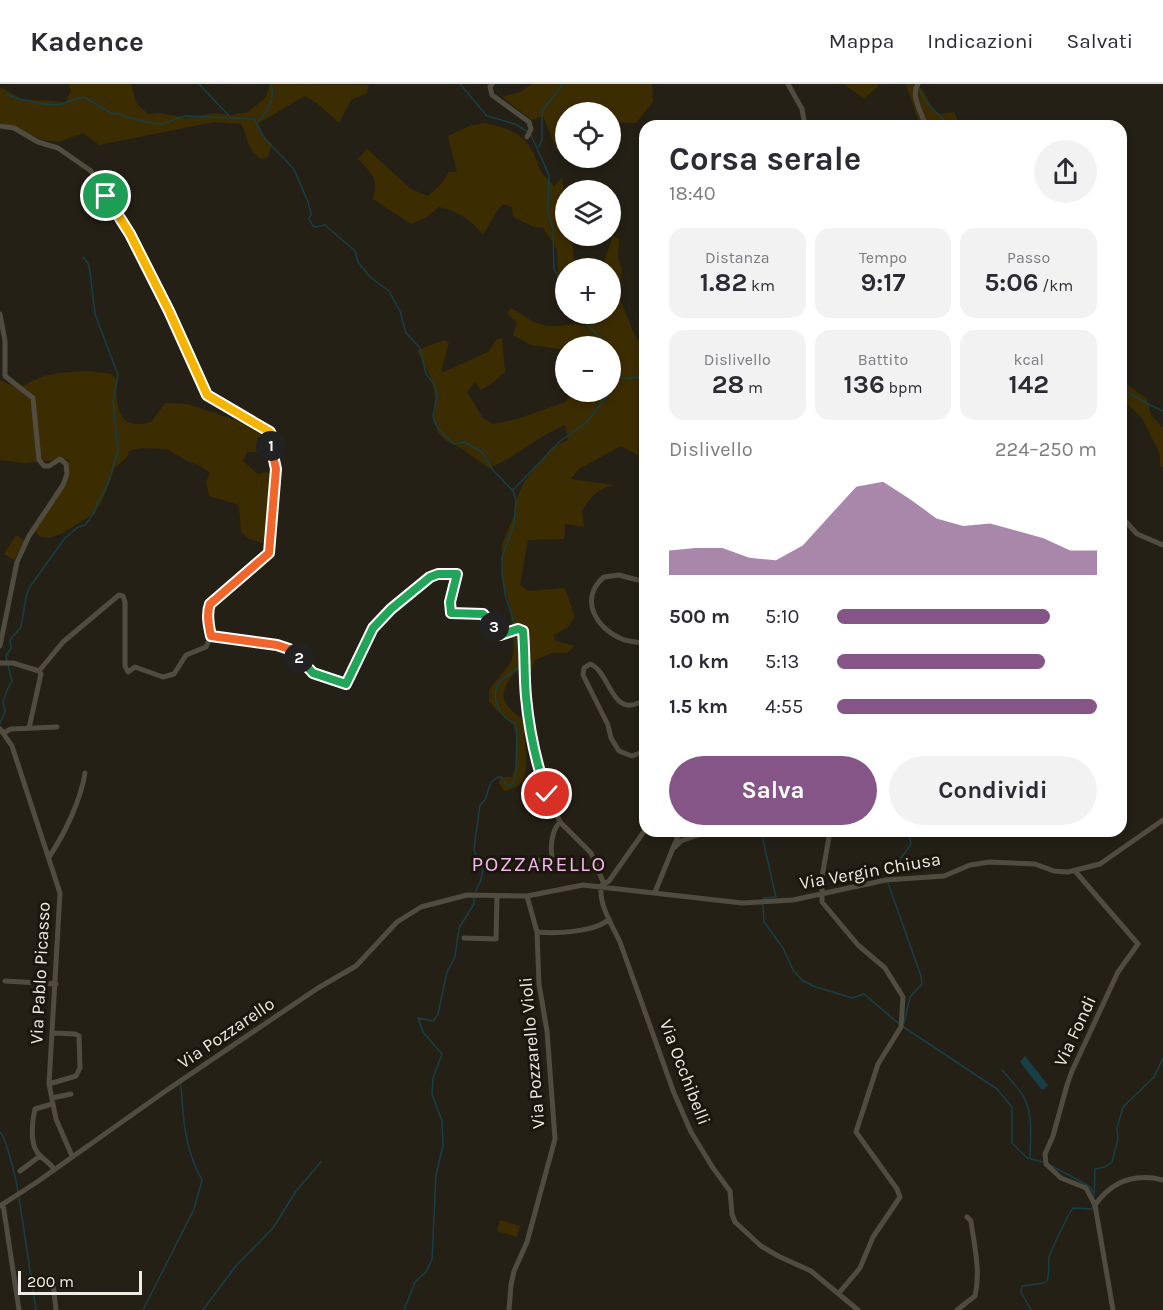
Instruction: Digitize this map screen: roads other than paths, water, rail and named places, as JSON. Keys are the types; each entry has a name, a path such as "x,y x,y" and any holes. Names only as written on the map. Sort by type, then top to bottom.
{"street":[{"path":"492,84 490,87 492,95 529,122 531,129 527,137"},
{"path":"788,84 802,109 804,120"},
{"path":"918,84 914,94 924,120"},
{"path":"0,126 14,128 38,142 58,148 91,171 130,234 169,311 207,395 272,435 271,450 276,469 269,553 210,604 208,611 211,636 206,647 186,655 174,674 163,677 136,667 128,672 125,666 125,602 123,596 119,595 63,642 39,671"},
{"path":"0,314 5,341 5,376 33,398 39,460 44,466 49,466 60,459 66,464 67,474 16,562 0,646"},
{"path":"1127,523 1137,534 1163,544"},
{"path":"211,636 284,647 294,652 313,673 337,680 345,685 373,628 384,615 430,577 451,573 457,575 450,602 451,613 483,614 500,635 520,629 526,663 526,700 534,750 544,784 560,822 556,825 551,845 551,858 537,861"},
{"path":"639,580 619,575 604,577 593,590 592,602 594,612 605,629 622,639 639,642"},
{"path":"0,663 13,663 39,671"},
{"path":"639,703 623,703 613,695 597,668 590,664 584,668 583,675 608,725 614,745 625,755 633,756 639,754"},
{"path":"29,728 41,674 39,671"},
{"path":"1,730 57,727"},
{"name":"Via Pablo Picasso","path":"1,730 12,746 58,882 61,902 50,1084 56,1119 72,1156"},
{"path":"49,857 59,843 83,786 85,773"},
{"name":"Via Vergin Chiusa","path":"527,896 577,885 602,885 742,903 793,900 886,880 944,876 980,863 1029,863 1054,871 1075,871 1100,864 1163,820"},
{"name":"Via Occhibelli","path":"560,822 591,853 602,885 601,897 620,942 674,1093 691,1132 730,1191 735,1222 762,1246 811,1271 858,1310"},
{"path":"602,885 609,881 640,837"},
{"path":"656,892 678,837"},
{"path":"672,851 681,841 693,837"},
{"path":"829,837 821,895 824,905 858,945 885,968 902,995 903,1005 901,1027 882,1056 856,1132 897,1189 900,1197 873,1237 860,1268 839,1293"},
{"name":"Via Fondi","path":"1075,871 1138,944 1118,972 1072,1071 1053,1136 1045,1154 1046,1164 1061,1178 1086,1188 1095,1205"},
{"name":"Via Pozzarello","path":"2,1205 318,988 356,966 397,922 408,914 430,904 470,895 527,896"},
{"path":"464,938 496,939 497,896"},
{"name":"Via Pozzarello Violi","path":"509,1310 512,1278 527,1242 555,1139 547,1031 539,984 537,932 527,896"},
{"path":"537,932 550,934 599,926 609,919"},
{"path":"5,981 56,984"},
{"path":"50,1084 79,1073 80,1038 75,1034 53,1033"},
{"path":"59,1082 60,1097"},
{"path":"54,1169 47,1160 40,1156 33,1142 34,1112 38,1107 71,1094"},
{"path":"20,1171 40,1156"},
{"path":"1113,1310 1095,1205 1106,1191 1126,1179 1154,1177 1163,1180"},
{"path":"2,1205 19,1310"},
{"path":"957,1310 975,1296 978,1275 971,1221 967,1217"},
{"path":"52,1283 56,1310"}],"water":[{"path":"1025,1056 1048,1085 1044,1089 1041,1089 1020,1062"}],"waterway":[{"path":"199,84 231,118"},
{"path":"258,122 270,105 271,84"},
{"path":"460,84 487,116 515,124 528,132"},
{"path":"539,147 542,140 542,111 563,84"},
{"path":"918,87 926,102 944,120"},
{"path":"6,94 24,100 56,105 84,97 113,114 118,113 133,119 158,124 186,116 254,119 265,139 294,169 308,202 311,214 309,219 313,226 325,225 355,251 358,262 371,278 389,291 400,311 406,333 420,348 426,374 435,385 437,396 433,416 441,432 454,444 464,442 482,452 492,469 513,491 516,500 514,524 502,557 502,573 505,594 516,628"},
{"path":"531,135 549,175 548,211 553,230 555,271"},
{"path":"7,661 6,656 11,648 10,640 21,627 29,588 65,538 78,527 85,525 94,513 106,489 118,451 113,402 118,375 95,314 90,272 88,263 83,257"},
{"path":"587,324 599,336"},
{"path":"621,377 639,377"},
{"path":"1127,391 1163,411"},
{"path":"513,490 559,442 587,422 602,402"},
{"path":"475,893 483,870 477,861 474,849 480,805 485,800 491,782 502,777 507,786 513,784 514,780 517,744 515,723 501,713 495,695 500,681 521,665 522,660 517,644 518,632"},
{"path":"0,723 5,712 3,702 12,681 8,665"},
{"path":"762,837 776,897 763,900"},
{"path":"887,878 911,844 910,837"},
{"path":"888,883 922,984 910,997 904,1023"},
{"path":"404,1310 415,1282 426,1272 432,1259 436,1175 443,1145 442,1121 432,1094 433,1078 442,1054 423,1032 418,1018 433,1021 438,1014 447,972 455,957 459,928 474,904 474,898"},
{"path":"763,905 764,922 783,948 793,970 802,980 813,986 852,998 864,994 898,1023"},
{"path":"902,1026 997,1089 1012,1107 1012,1143 1027,1158 1043,1162"},
{"path":"1094,1196 1095,1169 1105,1167 1112,1162 1123,1107 1154,1077 1163,1058"},
{"path":"1002,1070 1019,1089 1029,1110 1030,1158"},
{"path":"143,1310 194,1209 202,1180 188,1146 181,1085"},
{"path":"0,1132 8,1151 18,1193"},
{"path":"203,1310 235,1267 273,1228 296,1191 321,1162"},
{"path":"1050,1165 1089,1186 1094,1193"},
{"path":"19,1198 36,1310"},
{"path":"1031,1310 1021,1292 1022,1286 1047,1281 1049,1257 1071,1211 1073,1208 1092,1209 1093,1204"}],"district":[{"name":"POZZARELLO","path":"539,864"}]}
